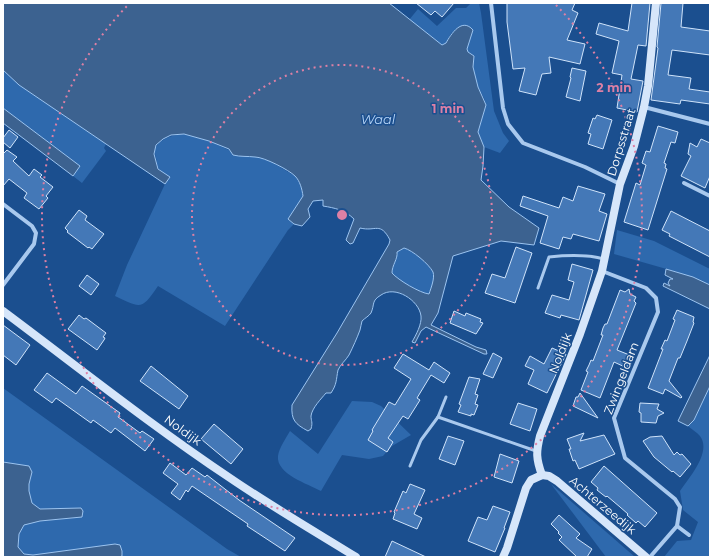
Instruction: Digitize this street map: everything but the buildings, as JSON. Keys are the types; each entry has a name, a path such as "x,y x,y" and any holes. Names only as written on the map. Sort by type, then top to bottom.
{"street":[{"path":"491,3 504,108 508,124 524,143 585,167 620,184"},
{"name":"Dorpsstraat","path":"604,262 620,184 634,146 644,107 648,86 656,3"},
{"path":"644,107 710,124"},
{"path":"684,183 710,196"},
{"path":"3,204 32,226 36,233 34,244 3,286"},
{"name":"Noldijk","path":"542,475 537,460 540,436 580,334 604,262"},
{"name":"Zwingeldam","path":"604,262 646,288 656,298 658,312 614,418 625,458 675,499 680,507 677,526"},
{"name":"Noldijk","path":"3,310 229,478 356,557"},
{"path":"503,557 526,488 531,480 542,475"},
{"name":"Achterzeedijk","path":"542,475 549,476 557,481 646,557"},
{"path":"650,557 677,526 689,535"}],"lane":[{"path":"538,288 548,257 585,255 604,262"},
{"path":"410,466 421,440 438,417 446,396"},
{"path":"438,417 537,452"}],"shaded area":[{"path":"471,3 479,3 494,111 503,133 509,141 500,153 484,147 478,132 486,105 478,87 473,67 474,56 468,52 452,32 446,43 442,45 409,20 418,9 437,26 456,8 466,8"},
{"path":"3,70 19,85 106,144 104,148 106,151 82,183 73,176 80,166 3,108"},
{"path":"184,134 209,141 244,157 256,157 270,161 295,176 302,187 303,196 288,219 294,224 288,230 225,326 158,286 148,300 140,305 130,303 115,296 127,265 165,184 170,177 158,167 155,152 156,147 163,140"},
{"path":"617,230 654,241 710,269 710,285 677,272 614,254"},
{"path":"404,248 420,258 433,272 430,294 399,280 392,273 397,252"},
{"path":"710,386 710,557 664,557 677,541 691,540 698,522 683,510 680,491 698,465 703,450 703,442 700,436 688,426 694,420"},
{"path":"3,388 227,549 241,557 119,557 122,555 82,557 3,557 3,491 39,521 74,518 81,508 40,509 32,503 29,491 31,478 11,463 3,462"},
{"path":"352,401 372,402 381,406 411,435 392,446 383,456 369,459 342,455 321,491 301,482 287,473 282,468 278,456 290,431 318,454"},
{"path":"551,484 635,557 606,557"}],"water":[{"name":"Waal","path":"3,3 389,3 442,45 446,43 457,28 465,25 469,26 473,30 467,49 468,52 474,56 473,67 478,87 486,105 478,132 484,147 481,180 509,207 539,228 534,245 501,241 453,256 438,313 431,325 476,347 486,350 487,354 484,354 426,327 421,331 415,343 412,342 421,322 419,310 416,305 406,296 399,293 387,292 376,299 371,313 362,321 360,330 348,357 338,370 333,390 331,393 326,393 313,410 311,416 311,429 308,431 297,424 293,418 292,405 337,333 389,244 390,240 386,234 377,228 360,228 353,243 350,244 346,240 354,219 347,213 340,210 323,206 323,200 313,201 308,209 310,217 302,226 294,224 288,219 303,196 297,178 292,173 264,159 233,155 229,149 209,141 184,134 171,135 156,145 154,154 158,169 170,177 165,184 19,85 3,70","holes":["404,248 424,261 433,272 433,280 429,294 409,286 392,273 397,252"]},
{"path":"3,108 80,166 73,176 3,123"},
{"path":"666,269 693,277 710,285 710,309 663,286 664,283 670,286 668,283 670,279 673,279 665,275"},
{"path":"710,355 710,386 694,420 688,426 678,421"},
{"path":"3,462 29,466 32,472 29,491 32,503 40,509 81,508 83,511 82,517 40,521 24,525 19,534 18,547 24,554 33,555 115,544 120,545 122,556 3,557"}]}
